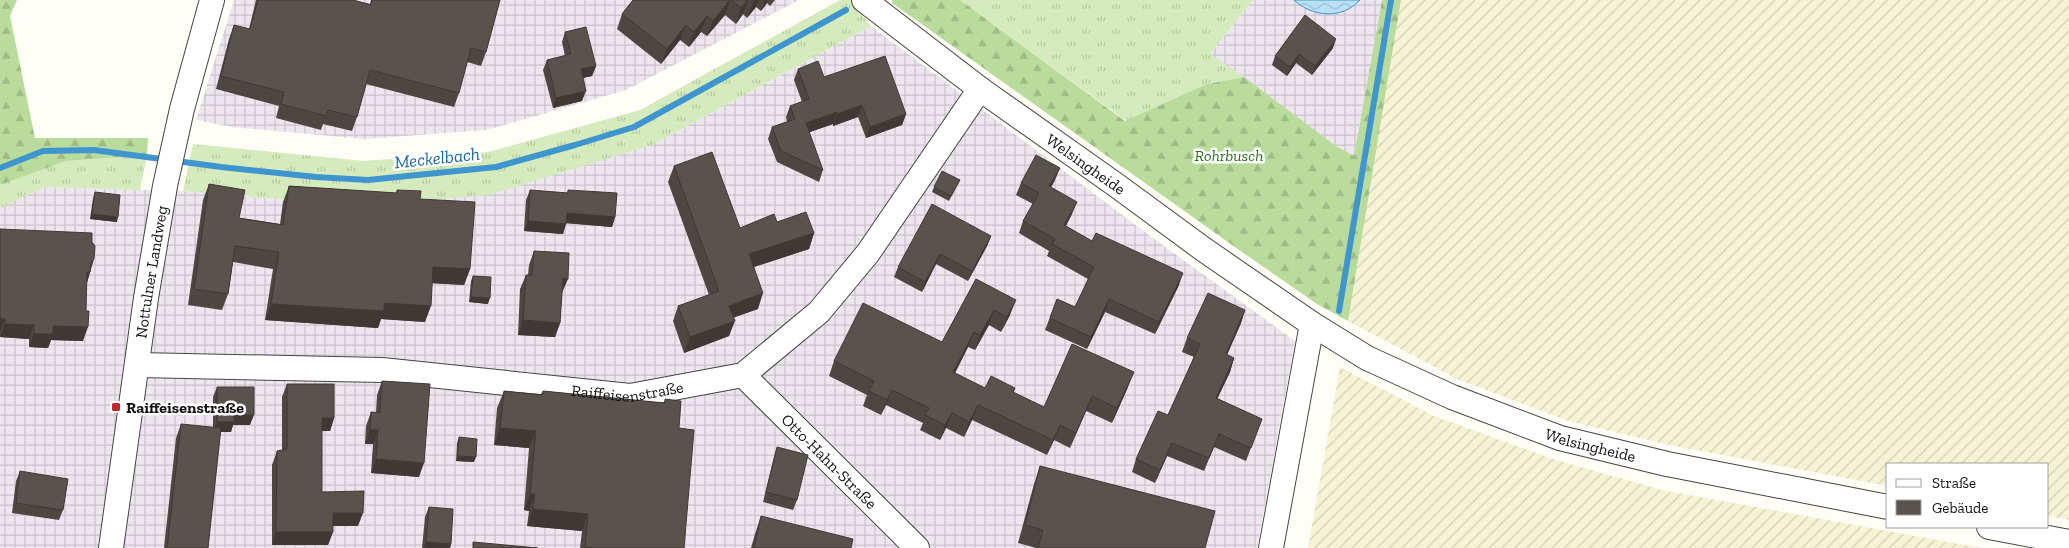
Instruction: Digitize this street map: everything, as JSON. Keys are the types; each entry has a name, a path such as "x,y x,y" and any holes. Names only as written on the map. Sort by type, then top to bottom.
{"street":[{"name":"Nottulner Landweg","path":"111,548 146,298 166,177 212,0"},
{"name":"Welsingheide","path":"864,0 980,89 1203,249 1312,324 1367,358 1426,385 1560,438 1666,464 1886,507"},
{"name":"Raiffeisenstraße","path":"138,364 382,370 630,396 743,375 819,312 868,254 980,89"},
{"path":"1271,548 1312,324"},
{"name":"Otto-Hahn-Straße","path":"743,375 917,548"},
{"path":"1994,528 2069,542"}],"shaded area":[{"path":"234,0 799,0 626,90 487,130 364,139 231,127 196,120"},
{"path":"1253,0 1382,0 1354,157 1336,146 1210,54"},
{"path":"1401,0 2069,0 2069,520 2049,516 2049,463 1886,463 1886,486 1669,445 1568,421 1457,379 1348,321"},
{"path":"871,26 1149,235 1295,341 1257,548 0,548 0,208 45,187 183,191 355,206 652,145"},
{"path":"1340,367 1434,416 1553,459 1662,490 1981,548 1308,548"}],"green space":[{"path":"0,0 17,0 10,16 35,138 148,138 147,155 66,161 0,185"},
{"path":"840,0 850,0 871,26 652,145 488,195 355,206 183,191 193,144 363,161 488,152 640,110"},
{"name":"Rohrbusch","path":"892,0 960,0 1125,121 1207,84 1244,77 1336,146 1354,156 1382,0 1401,0 1348,321 1317,304 1232,245 892,3"},
{"path":"960,0 1253,0 1210,54 1244,77 1207,84 1126,121"},
{"path":"147,155 140,190 45,187 0,208 0,185 66,161"}],"water":[{"path":"1294,0 1360,0 1345,11 1327,14 1309,10"}],"building":[{"path":"258,0 353,0 371,5 372,0 500,0 486,52 471,48 459,93 370,70 357,117 328,110 326,116 281,104 284,92 221,76 234,25 250,29"},
{"path":"633,0 730,0 713,21 707,16 694,32 686,25 667,49 622,14"},
{"path":"731,0 748,0 741,8"},
{"path":"1305,15 1336,39 1315,66 1299,54 1290,67 1275,56"},
{"path":"586,27 596,66 581,69 586,91 556,98 547,60 571,54 565,32"},
{"path":"885,56 906,114 870,127 862,105 806,123 823,170 781,151 772,127 795,119 790,106 809,99 798,69 818,61 824,77"},
{"path":"712,152 740,228 774,214 777,222 806,212 814,233 749,254 763,293 729,306 735,321 690,337 678,306 719,291 674,166"},
{"path":"1036,155 1060,168 1049,186 1077,202 1064,225 1092,241 1096,233 1183,273 1159,322 1109,299 1091,337 1050,318 1057,299 1075,307 1094,267 1052,244 1055,239 1023,221 1039,193 1021,183"},
{"path":"942,171 960,180 951,196 934,187"},
{"path":"209,184 245,190 239,218 283,225 289,186 397,193 397,190 421,191 420,199 475,202 470,269 433,267 431,306 384,303 384,311 271,304 279,252 235,246 228,294 194,289"},
{"path":"530,190 568,193 568,190 617,193 615,217 567,213 566,224 528,221"},
{"path":"95,192 120,195 118,217 92,214"},
{"path":"932,204 991,236 972,271 940,254 925,282 898,267"},
{"path":"0,229 92,233 92,242 95,246 90,272 87,272 86,311 89,311 88,327 53,326 53,334 34,334 34,325 5,324 5,319 0,318"},
{"path":"534,251 569,253 568,279 563,278 560,323 523,320 526,275 532,275"},
{"path":"473,276 491,277 490,298 471,297"},
{"path":"976,279 1016,300 1007,317 994,310 980,335 974,332 953,372 985,388 991,376 1015,388 1013,392 1044,407 1072,344 1134,372 1117,408 1092,396 1076,433 1060,425 1053,440 978,405 969,422 952,413 945,425 925,415 929,408 892,390 887,400 869,391 874,381 834,361 863,303 942,342"},
{"path":"1208,293 1245,310 1226,354 1234,358 1216,398 1262,419 1251,448 1219,434 1209,458 1172,443 1160,470 1136,459 1158,411 1168,415 1200,344 1187,338"},
{"path":"382,381 430,384 424,463 376,459 378,430 370,430 371,412 380,413"},
{"path":"287,384 334,384 334,418 322,418 322,492 364,491 363,513 333,513 333,532 276,532 277,451 287,449"},
{"path":"217,387 254,387 254,415 234,415 234,422 217,422"},
{"path":"504,391 542,395 543,391 665,403 665,399 681,401 679,428 694,430 684,548 585,547 588,514 533,509 535,494 530,494 536,431 500,428"},
{"path":"181,424 221,428 208,548 167,548"},
{"path":"459,437 477,439 476,457 458,456"},
{"path":"777,447 808,455 797,500 766,492"},
{"path":"1040,466 1215,511 1205,548 1038,548 1043,530 1025,525"},
{"path":"20,471 68,479 63,510 16,503"},
{"path":"429,507 453,509 451,544 426,542"},
{"path":"761,516 853,539 851,548 754,548"},
{"path":"473,542 538,548 473,548"}],"waterway":[{"path":"1339,311 1391,0"},
{"name":"Meckelbach","path":"0,168 43,151 94,150 221,167 316,177 368,180 496,167 634,127 846,10"}],"place":[{"name":"Raiffeisenstraße","path":"116,407"}]}
